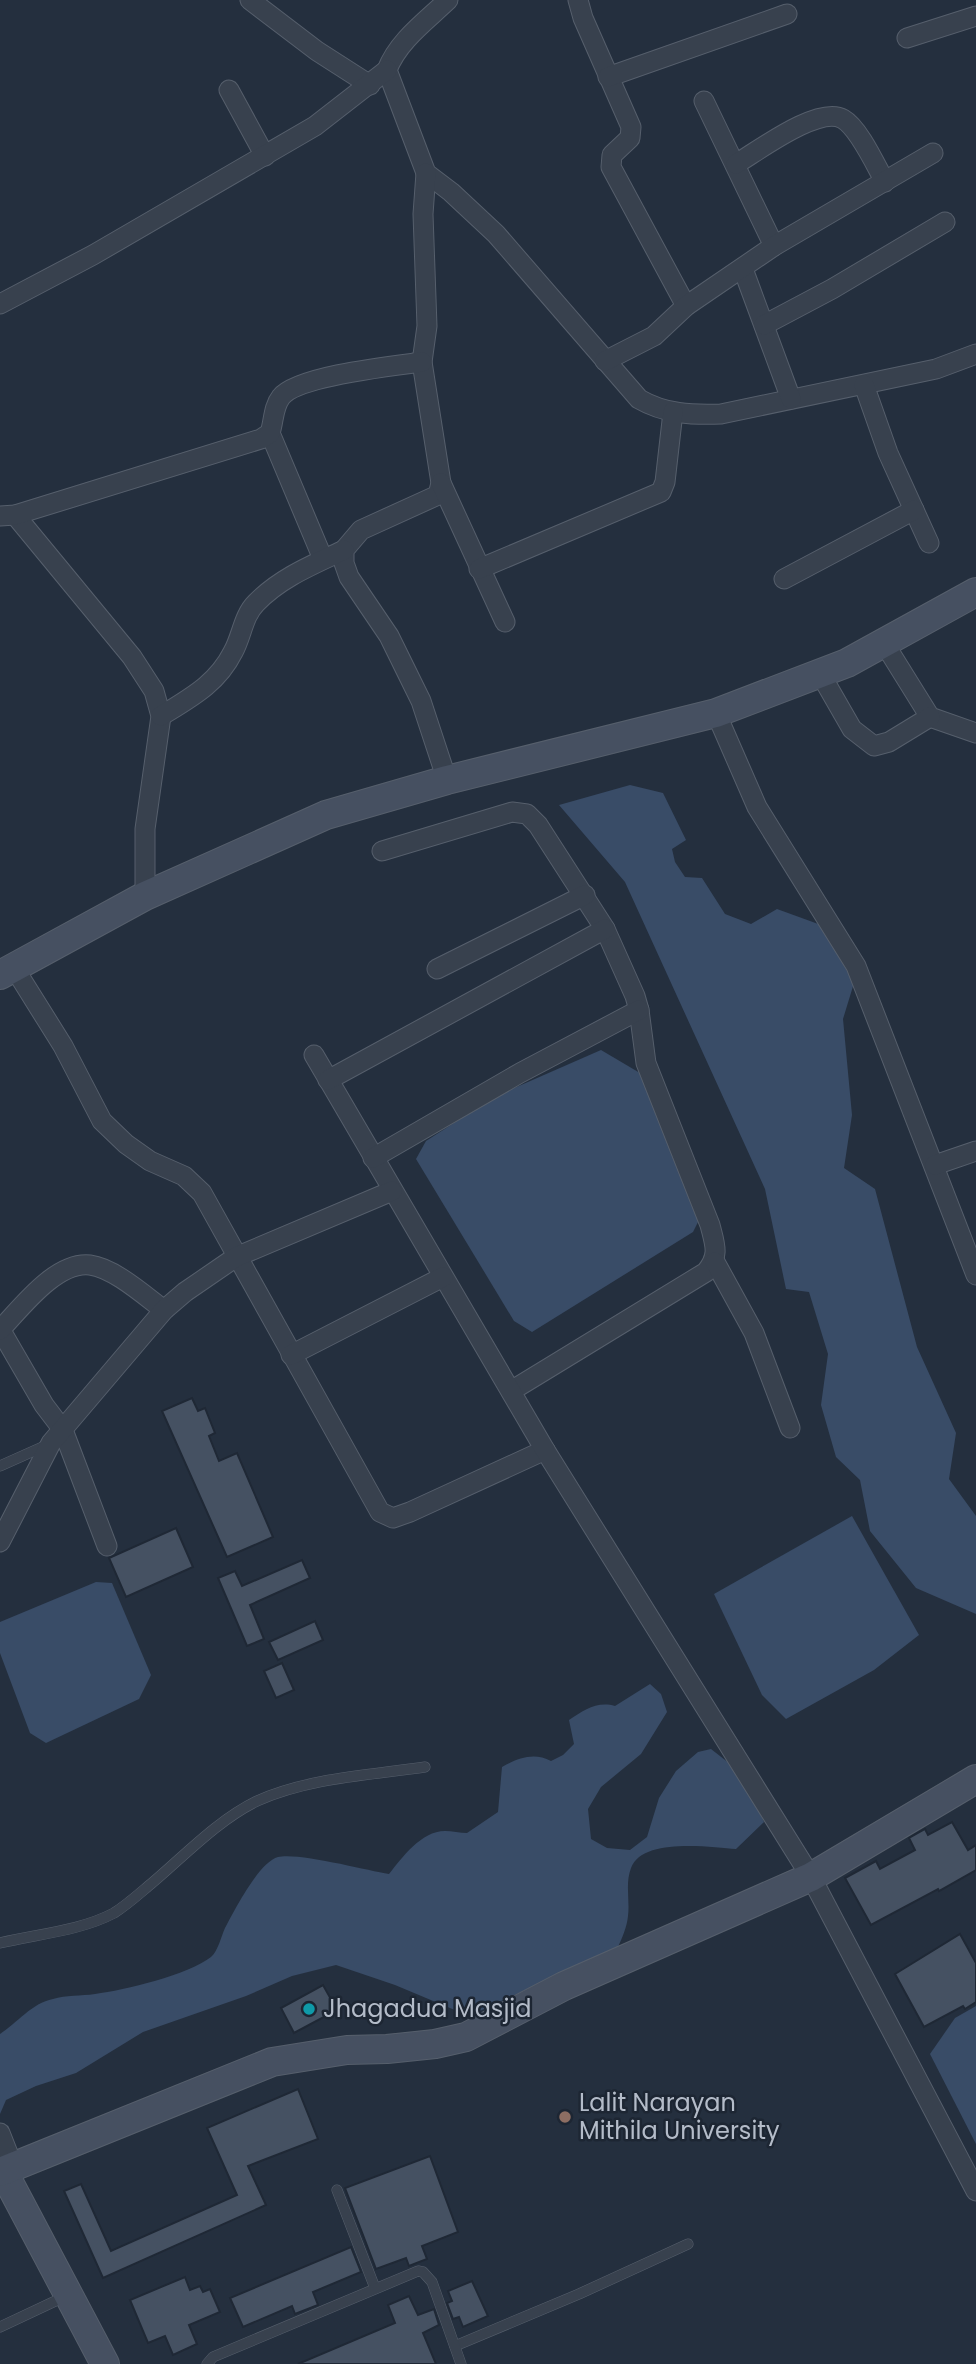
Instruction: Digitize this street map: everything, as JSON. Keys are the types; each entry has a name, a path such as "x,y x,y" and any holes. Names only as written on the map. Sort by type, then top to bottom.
{"street":[{"path":"0,304 93,255 315,126 387,70 391,57 403,42 448,0"},
{"path":"578,0 607,77 631,127 630,138 612,155 611,167 686,306"},
{"path":"263,4 317,51 370,85"},
{"path":"607,77 787,14"},
{"path":"907,38 976,16"},
{"path":"387,70 426,173 423,214 427,326 422,362 440,483 505,622"},
{"path":"229,90 265,156"},
{"path":"704,101 774,246"},
{"path":"736,164 812,119 830,115 844,119 855,132 885,182"},
{"path":"605,360 654,336 686,306 774,246 933,153"},
{"path":"426,173 451,192 496,234 639,399 656,408 688,415 721,414 936,369 976,354"},
{"path":"764,325 832,289 945,222"},
{"path":"743,269 791,399"},
{"path":"323,559 270,433 275,404 282,394 293,386 366,369 422,362"},
{"path":"864,385 888,453 929,543"},
{"path":"479,569 661,492 665,482 673,412"},
{"path":"145,896 145,829 161,716 154,691 132,657 8,516 261,439 270,433"},
{"path":"161,716 205,688 217,677 233,652 254,604 290,575 344,550 361,530 438,495 440,483"},
{"path":"784,579 914,510"},
{"path":"344,550 344,563 349,577 389,636 421,701 447,780"},
{"path":"545,1450 410,1513 393,1518 380,1511 202,1193 184,1176 150,1161 126,1144 102,1121 63,1046 7,970 145,896 326,815 447,780 716,713 821,674 976,592"},
{"path":"884,643 930,717 976,733"},
{"path":"821,674 852,729 874,746 889,741 930,717"},
{"path":"716,713 757,807 856,966 976,1275"},
{"path":"382,851 512,812 527,814 538,825 605,929 639,1010 646,1063 710,1225 716,1250 715,1262 754,1333 790,1428"},
{"path":"437,970 585,895"},
{"path":"328,1080 605,929"},
{"path":"373,1158 520,1073 639,1010"},
{"path":"314,1055 545,1450 811,1877 976,2191"},
{"path":"935,1164 976,1151"},
{"path":"0,1542 57,1437 164,1310 184,1292 236,1257 392,1191"},
{"path":"511,1391 706,1272 715,1262"},
{"path":"107,1546 44,1405 0,1329 45,1282 73,1268 89,1265 120,1278 164,1310"},
{"path":"291,1355 443,1277"},
{"path":"105,2364 4,2157 272,2062 347,2050 435,2044 466,2036 564,1986 811,1877 976,1779"}],"lane":[{"path":"0,1466 57,1437"},
{"path":"0,1943 91,1922 114,1912 135,1898 217,1828 254,1803 272,1795 296,1787 425,1767"},
{"path":"337,2190 375,2288"},
{"path":"455,2346 688,2244"},
{"path":"207,2364 213,2357 418,2271 424,2272 432,2282 461,2364"},
{"path":"0,2327 70,2295"}],"water":[{"path":"630,785 663,793 686,840 672,849 675,862 685,877 702,878 725,914 751,924 777,909 821,925 854,983 843,1019 852,1115 844,1168 875,1189 917,1347 956,1433 949,1479 976,1516 976,1614 916,1588 870,1531 860,1480 836,1457 821,1405 828,1354 809,1292 786,1289 765,1189 625,882 559,805"},
{"path":"601,1050 645,1076 699,1220 693,1232 532,1332 514,1321 416,1159 426,1141 496,1096"},
{"path":"852,1516 919,1635 874,1670 786,1719 762,1695 714,1594"},
{"path":"96,1582 112,1583 151,1675 139,1699 46,1743 30,1733 0,1653 0,1622"},
{"path":"650,1684 661,1694 667,1712 641,1754 601,1787 588,1809 591,1839 607,1848 630,1850 647,1837 659,1798 676,1771 698,1752 711,1749 734,1767 749,1790 764,1822 736,1849 678,1846 662,1848 638,1858 629,1874 627,1920 618,1947 469,2016 395,1985 336,1965 292,1976 246,1996 143,2032 76,2073 36,2086 6,2100 0,2114 0,2034 31,2009 45,2001 58,1998 139,1985 201,1964 216,1951 229,1920 255,1877 278,1857 315,1859 389,1874 413,1846 428,1835 445,1831 467,1833 498,1812 502,1767 526,1757 551,1761 563,1755 574,1744 569,1720 596,1706 615,1706"},
{"path":"976,2006 976,2144 930,2054 955,2018"}],"building":[{"path":"192,1398 198,1411 205,1408 215,1433 209,1436 219,1461 237,1453 273,1537 227,1557 162,1411"},
{"path":"176,1528 193,1567 126,1597 109,1558"},
{"path":"302,1560 310,1578 250,1605 264,1639 247,1646 218,1578 235,1571 242,1586"},
{"path":"315,1621 323,1640 278,1660 269,1642"},
{"path":"282,1663 294,1690 276,1698 264,1671"},
{"path":"952,1822 968,1850 976,1845 976,1870 871,1925 845,1878 876,1861 880,1869 915,1850 909,1838 925,1829 928,1835"},
{"path":"960,1934 976,1963 976,2002 924,2027 895,1974"},
{"name":"Jhagadua Masjid","path":"323,1985 337,2010 294,2033 281,2008"},
{"path":"298,2089 318,2139 248,2166 266,2205 103,2278 64,2191 81,2184 111,2251 237,2195 207,2128"},
{"path":"430,2156 458,2232 422,2246 427,2259 409,2266 406,2258 376,2269 345,2188"},
{"path":"351,2247 361,2272 313,2292 318,2305 295,2314 292,2306 243,2327 230,2298"},
{"path":"185,2277 190,2290 200,2286 203,2292 210,2289 220,2312 189,2325 197,2344 173,2355 165,2336 148,2343 130,2300"},
{"path":"472,2281 488,2316 463,2327 459,2317 453,2319 447,2303 452,2301 448,2291"},
{"path":"409,2296 418,2315 434,2309 439,2325 423,2333 436,2364 298,2364 395,2323 388,2305"}],"place":[{"name":"Jhagadua Masjid","path":"309,2009"},
{"name":"Lalit Narayan Mithila University","path":"565,2117"}]}
